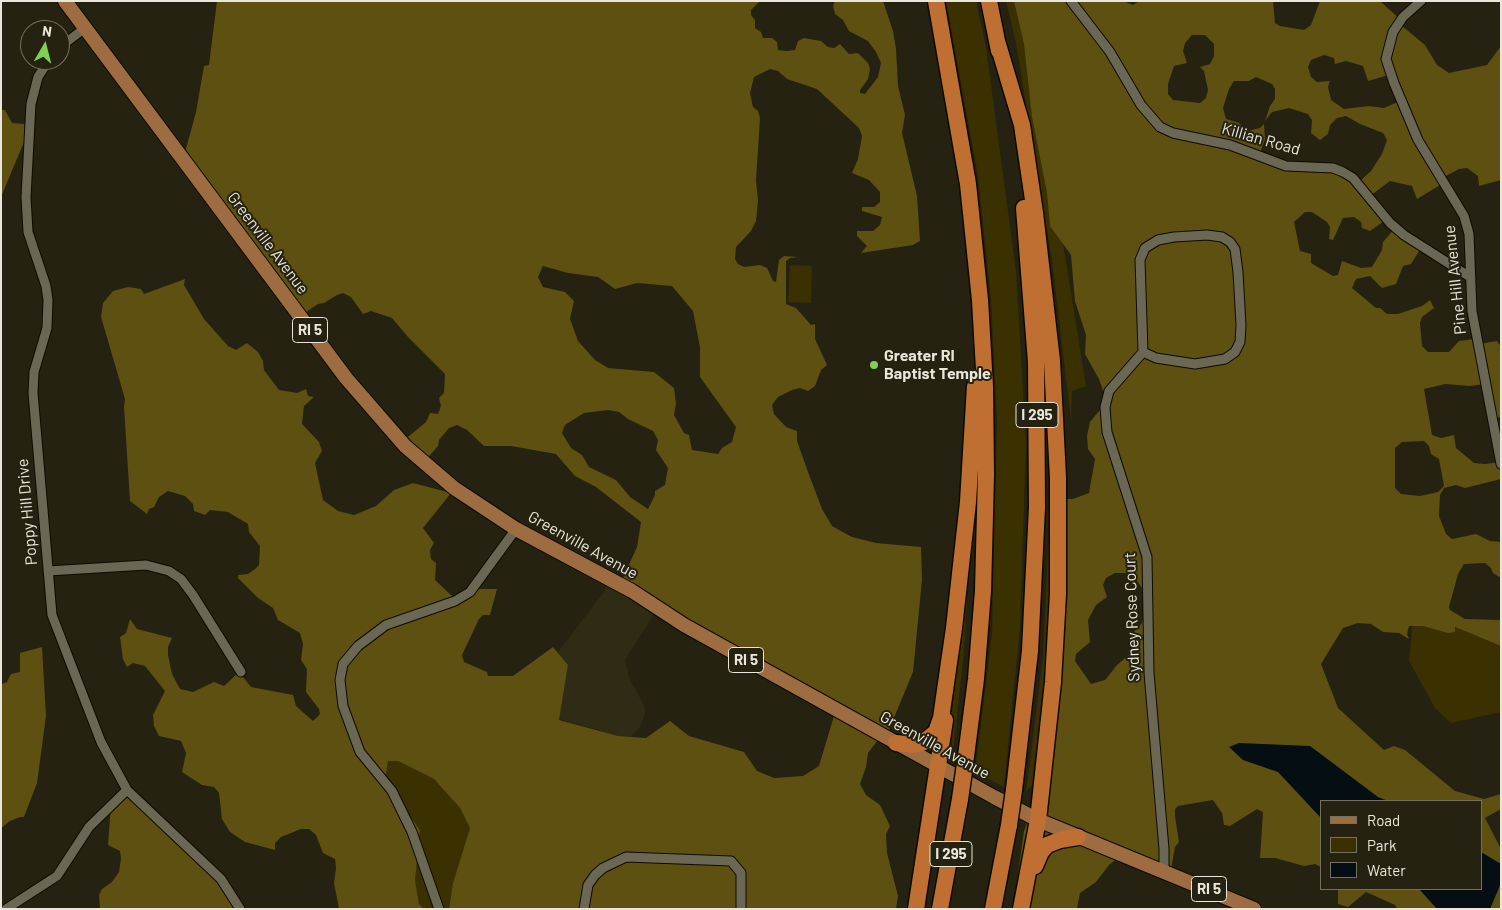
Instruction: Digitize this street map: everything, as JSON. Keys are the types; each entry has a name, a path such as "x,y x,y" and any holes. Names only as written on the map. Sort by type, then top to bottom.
{"highway":[{"name":"I 295","path":"936,1 964,155 981,314 986,445 984,562 978,650 960,799 940,909"},
{"name":"I 295","path":"989,1 1012,127 1024,214 1033,308 1037,391 1037,507 1026,690 1009,825 993,909"},
{"path":"997,41 1015,97 1026,154 1046,298 1056,422 1059,514 1058,594 1053,682 1038,820 1021,908"},
{"path":"916,909 940,767 968,502 976,363 981,314"},
{"path":"896,743 920,744 936,732 942,718 952,645"},
{"path":"1021,908 1030,890 1041,852 1054,842 1078,837"}],"main road":[{"name":"Greenville Avenue","path":"65,1 378,417 405,446 454,488 516,529 632,591 684,625 1038,820 1254,909"}],"street":[{"name":"Killian Road","path":"1070,1 1110,52 1141,105 1160,127 1173,133 1230,146 1286,166 1333,168 1343,172 1353,178 1390,223 1404,236 1470,277"},
{"name":"Pine Hill Avenue","path":"1421,1 1403,17 1393,32 1386,58 1394,83 1418,140 1464,216 1469,234 1472,311 1500,459"},
{"path":"70,39 85,28"},
{"name":"Poppy Hill Drive","path":"43,70 38,77 31,104 26,197 28,232 46,286 48,300 47,328 34,372 33,393 52,615 101,742 127,790 221,879 240,909"},
{"path":"1207,235 1222,237 1230,242 1235,249 1241,325 1240,342 1235,352 1225,359 1195,364 1156,358 1143,352 1140,260 1145,248 1158,240 1174,237 1207,235"},
{"name":"Sydney Rose Court","path":"1143,352 1108,391 1104,417 1107,432 1147,557 1149,673 1164,849 1164,871"},
{"path":"440,909 412,832 392,791 360,752 343,706 340,680 343,664 358,646 386,625 456,602 470,592 516,529"},
{"path":"48,571 146,565 169,571 181,580 193,595 241,672"},
{"path":"6,909 57,876 89,827 127,790"},
{"path":"584,909 588,886 595,875 603,868 626,857 731,861 741,872 741,909"}],"shaded area":[{"path":"217,1 760,1 751,10 751,15 755,20 755,28 761,32 763,38 772,38 777,42 778,50 795,50 798,41 804,38 821,41 828,47 834,48 840,44 849,54 858,53 868,63 870,69 868,79 860,90 860,93 865,94 878,77 881,63 868,41 849,31 843,20 835,14 833,6 835,1 883,1 893,31 896,49 898,86 905,115 902,133 917,196 920,241 913,245 861,253 867,246 857,236 857,231 873,231 880,225 882,217 862,211 862,207 874,207 880,202 880,192 869,180 852,173 858,159 862,136 859,128 817,89 787,79 778,71 770,69 754,77 750,93 753,107 758,111 760,118 756,181 758,200 756,221 751,231 736,247 735,259 738,264 744,267 760,265 767,268 773,281 776,282 779,260 784,256 798,257 790,258 786,261 786,304 796,308 811,325 815,324 815,339 827,365 821,370 815,386 808,391 800,388 792,390 778,397 772,405 774,414 786,427 797,431 797,441 808,472 822,509 832,526 852,537 876,543 921,547 922,580 913,672 886,737 878,740 868,753 866,767 860,784 866,795 880,805 890,826 886,834 887,853 898,896 896,909 449,909 453,883 470,828 460,808 434,779 398,761 388,761 385,781 420,830 415,880 419,904 424,909 339,909 334,883 335,859 323,853 316,835 309,829 301,829 281,837 275,843 275,850 245,842 230,832 222,819 219,793 214,787 202,785 182,772 186,753 181,741 159,736 154,726 153,715 165,691 145,666 133,663 127,667 123,659 120,637 126,633 130,619 137,629 172,638 168,647 168,655 172,674 180,689 193,692 214,682 224,686 239,672 251,687 293,695 296,706 313,721 320,714 319,709 306,692 307,669 301,660 303,644 300,633 278,620 273,608 258,598 238,578 238,575 248,574 259,565 260,546 249,532 248,524 228,512 210,510 205,515 194,511 193,504 185,496 168,491 159,497 154,507 149,509 147,514 130,501 125,399 101,317 103,303 113,291 128,287 141,289 144,294 185,279 184,285 204,319 228,346 236,350 247,343 258,352 263,361 264,370 279,390 297,393 306,389 308,396 314,397 304,406 302,424 319,442 322,451 315,463 323,500 338,511 354,515 376,506 394,490 413,483 451,493 423,528 434,543 430,550 431,559 436,563 435,580 452,596 479,589 497,589 490,615 483,615 479,619 462,655 464,662 487,672 488,676 513,676 553,647 568,665 559,720 618,736 646,738 670,721 689,736 744,752 757,771 774,778 803,776 819,766 834,716 618,589 637,547 641,522 596,487 575,476 556,454 511,446 484,446 467,430 457,425 449,428 439,440 438,446 425,461 403,441 426,422 430,413 438,414 441,406 439,398 444,393 445,374 392,318 371,311 363,314 351,297 343,293 324,303 318,304 302,315 184,156 196,112 204,66 209,65","holes":["543,266 568,273 598,277 615,289 637,283 672,286 693,311 700,347 700,377 736,427 732,442 722,448 718,454 692,450 689,435 684,433 674,415 676,404 674,388 654,372 608,368 595,360 578,341 570,319 574,301 565,292 543,287 538,277","608,410 619,412 628,419 653,431 658,440 656,450 668,468 665,485 655,491 648,509 630,497 616,480 589,467 582,455 571,448 562,433 565,425 584,413"]},
{"path":"1014,1 1123,1 1133,5 1139,1 1273,1 1275,23 1280,26 1304,30 1311,25 1320,1 1380,1 1402,21 1402,26 1425,45 1437,65 1449,73 1487,65 1501,46 1501,180 1479,186 1478,176 1467,168 1459,169 1440,179 1442,184 1417,199 1412,186 1390,181 1370,196 1387,219 1370,231 1362,228 1361,222 1354,217 1343,218 1333,240 1329,239 1330,227 1327,222 1312,212 1305,212 1294,222 1300,251 1311,254 1311,263 1333,276 1338,275 1342,261 1361,268 1372,267 1382,250 1383,242 1396,227 1421,248 1411,264 1403,266 1396,284 1382,288 1370,276 1356,279 1352,288 1376,308 1380,308 1387,314 1398,314 1422,306 1430,300 1434,308 1422,317 1420,323 1422,346 1428,352 1449,352 1459,341 1475,339 1479,344 1497,341 1501,347 1501,417 1493,419 1484,384 1470,386 1445,384 1424,389 1432,435 1441,438 1454,435 1456,448 1474,463 1500,462 1501,464 1501,479 1465,488 1456,485 1444,488 1440,495 1439,516 1446,534 1452,539 1476,534 1490,541 1501,542 1501,578 1493,573 1491,568 1485,563 1464,564 1458,574 1449,607 1450,610 1465,619 1501,620 1501,646 1455,627 1455,632 1448,633 1423,626 1409,626 1407,634 1409,639 1399,633 1383,632 1371,624 1358,623 1343,628 1321,664 1338,708 1384,750 1394,746 1405,750 1455,791 1484,799 1501,794 1501,809 1485,818 1501,849 1501,909 1397,909 1395,905 1366,892 1348,907 1338,904 1338,890 1482,890 1482,800 1320,800 1320,866 1315,864 1304,866 1275,858 1260,858 1263,812 1257,809 1230,826 1224,825 1222,813 1213,800 1178,806 1175,809 1179,842 1175,847 1171,869 1119,857 1109,865 1096,882 1080,893 1077,909 1013,909 1024,831 1032,812 1037,781 1061,499 1073,499 1089,493 1095,459 1088,449 1087,436 1090,422 1103,406 1105,396 1099,379 1085,354 1086,335 1075,301 1071,255 1050,226 1047,193 1032,117 1024,44","holes":["1192,35 1205,35 1214,44 1214,56 1210,64 1200,67 1204,71 1208,90 1206,98 1200,103 1173,100 1168,94 1168,84 1174,66 1187,63 1183,51 1185,43","1324,55 1334,58 1335,64 1346,61 1363,66 1368,81 1389,75 1400,101 1384,108 1369,106 1344,109 1331,100 1328,87 1330,81 1317,82 1311,77 1308,67 1311,60","1256,77 1272,84 1275,89 1275,99 1270,106 1265,121 1272,112 1289,108 1308,114 1312,120 1311,133 1320,140 1328,134 1330,125 1337,118 1346,116 1383,133 1387,140 1382,154 1371,171 1359,182 1319,166 1284,164 1260,153 1265,139 1264,124 1260,128 1247,131 1239,123 1226,119 1223,108 1229,89 1234,81 1249,81","1424,441 1429,446 1431,454 1439,459 1444,486 1438,492 1420,496 1401,494 1395,488 1395,448 1402,442","1115,573 1126,573 1135,578 1142,588 1145,614 1142,623 1133,633 1131,653 1117,665 1105,680 1091,684 1075,661 1076,654 1090,642 1088,620 1096,605 1107,597 1103,585 1106,578"]},
{"path":"1,110 5,110 12,123 25,124 24,142 1,197"},
{"path":"607,584 655,612 625,660 630,680 644,705 645,714 640,727 631,737 618,736 559,719 568,665 557,653 604,592"},
{"path":"42,647 46,716 37,783 24,817 10,821 1,828 2,684 7,682 11,674 20,672 20,653"},
{"path":"127,795 221,882 238,909 100,909 99,895 102,889 112,882 119,872 121,858 120,851 108,845 111,805"}],"green space":[{"path":"946,1 976,1 986,47 1016,271 1026,443 1020,628 1004,787 975,772 992,634 997,419 991,300 978,176"},
{"path":"1006,1 1023,1 1028,25 1086,386 1072,391 1071,420 1052,260 1016,43"},
{"path":"790,265 812,266 811,303 788,302"},
{"path":"972,505 964,652 953,753 950,732"},
{"path":"1050,509 1053,550 1049,664 1035,781 1026,792 1043,657"},
{"path":"1413,619 1455,627 1501,646 1501,712 1451,723 1435,708 1409,661"},
{"path":"388,761 398,761 434,779 460,808 470,828 453,883 449,909 424,909 419,904 415,880 420,830 385,781"}],"water":[{"path":"1239,743 1310,746 1378,797 1386,800 1320,800 1320,817 1278,772 1243,760 1229,747"},
{"path":"1482,853 1501,864 1501,883 1490,909 1437,909 1420,890 1482,890"}],"place":[{"name":"Greater RI Baptist Temple","path":"874,365"}]}
